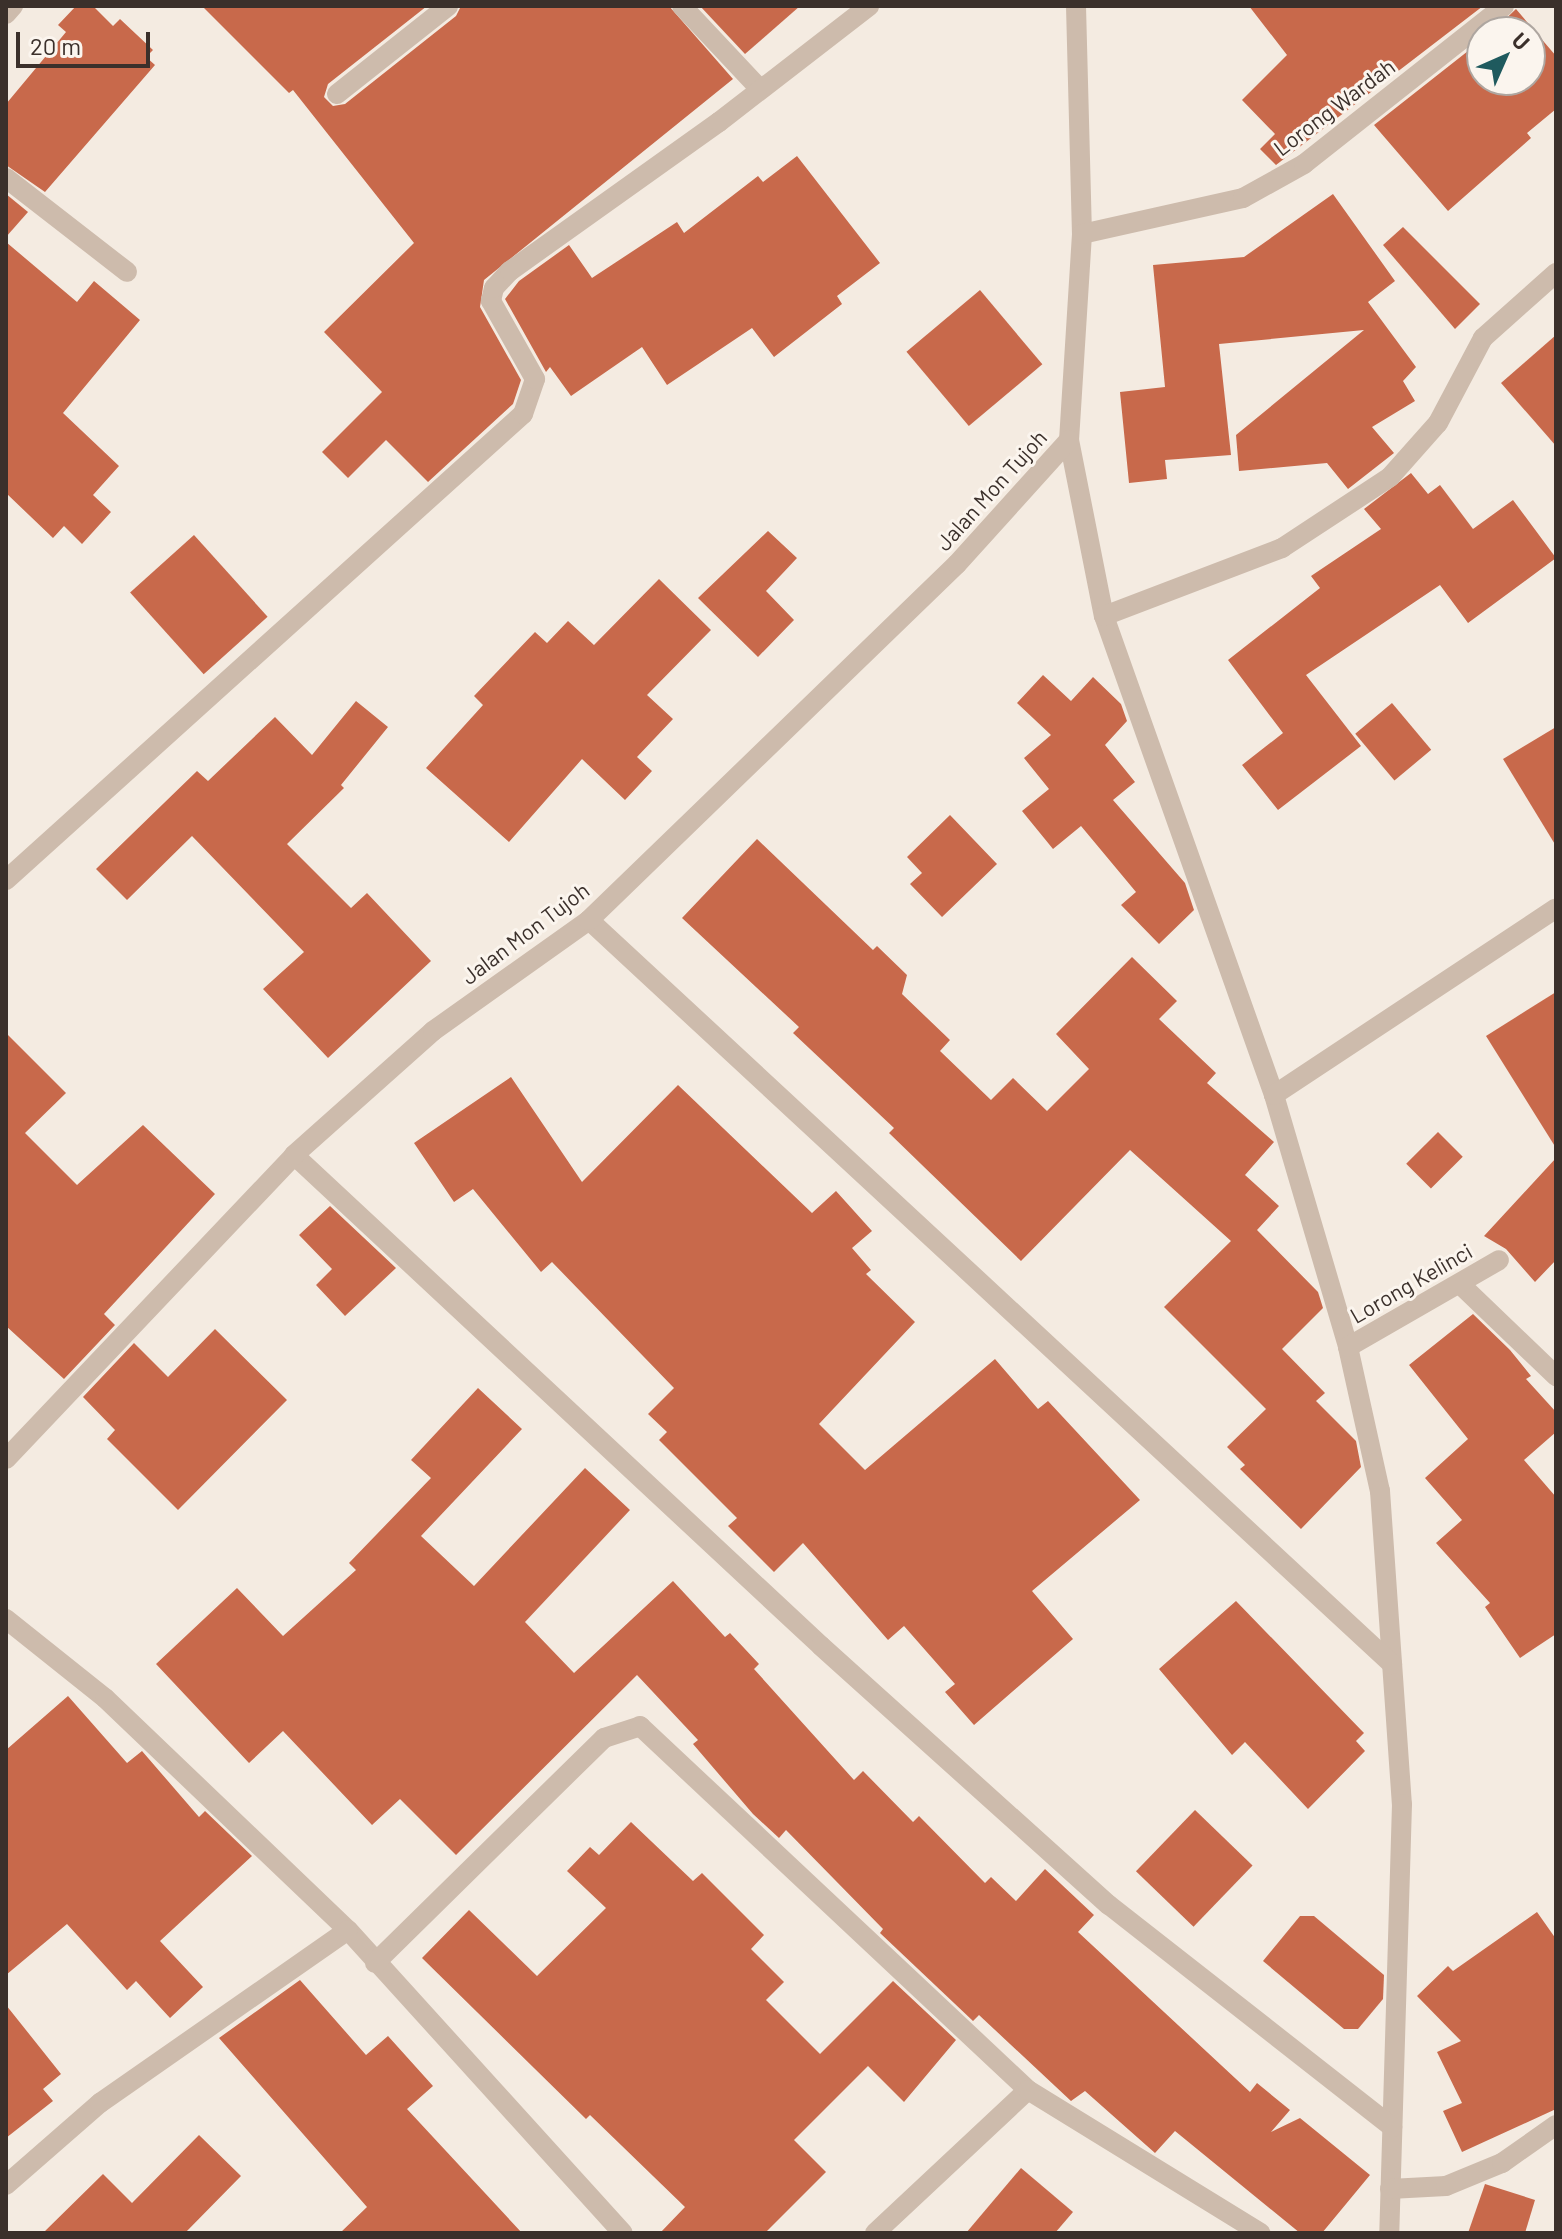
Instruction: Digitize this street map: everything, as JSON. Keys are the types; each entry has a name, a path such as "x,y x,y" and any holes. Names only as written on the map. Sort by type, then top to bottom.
{"street":[{"path":"6,14 13,6"},
{"path":"337,94 448,6"},
{"path":"682,6 759,88"},
{"path":"6,880 523,414 535,379 491,301 494,288 510,271 869,6"},
{"path":"1076,6 1082,234 1069,440 1104,616 1274,1095 1348,1347 1380,1491 1402,1804 1389,2233"},
{"name":"Lorong Wardah","path":"1082,234 1256,191 1304,164 1504,6"},
{"path":"6,178 127,272"},
{"path":"1104,616 1282,548 1390,477 1438,423 1483,338 1556,273"},
{"name":"Jalan Mon Tujoh","path":"6,1459 294,1155 433,1031 589,920 957,564 1069,440"},
{"path":"1274,1095 1556,908"},
{"path":"589,920 1392,1664"},
{"path":"294,1155 810,1636 1109,1905 1392,2127"},
{"name":"Lorong Kelinci","path":"1348,1347 1461,1285 1499,1260"},
{"path":"1461,1285 1556,1376"},
{"path":"6,1619 105,1698 348,1930 623,2233"},
{"path":"375,1963 604,1738 640,1726 1028,2090 1260,2233"},
{"path":"6,2185 100,2103 348,1930"},
{"path":"875,2233 994,2127 1028,2090"},
{"path":"1390,2189 1446,2186 1502,2163 1556,2125"}],"building":[{"path":"76,6 93,6 113,26 120,19 153,50 146,57 155,65 45,192 6,165 6,104 66,32 58,25"},
{"path":"202,6 427,6 328,84 324,97 333,106 345,104 456,16 461,6 669,6 733,79 484,280 480,307 521,380 513,404 428,482 386,440 348,478 322,452 382,392 324,332 414,243 293,90 289,93"},
{"path":"700,6 800,6 745,54"},
{"path":"1249,6 1483,6 1466,16 1466,19 1276,165 1260,149 1275,134 1242,100 1287,55"},
{"path":"1516,9 1522,16 1509,16"},
{"path":"1546,44 1556,56 1556,109 1527,133 1531,138 1448,211 1374,125 1466,53 1466,96 1546,96"},
{"path":"797,156 880,263 837,296 842,304 774,357 752,328 667,385 642,347 571,396 550,367 546,372 505,299 519,281 569,245 592,278 677,222 684,233 758,176 763,182"},
{"path":"6,194 28,212 6,237"},
{"path":"1333,194 1395,281 1368,302 1416,367 1403,381 1415,401 1372,427 1394,453 1348,489 1327,463 1239,471 1236,435 1364,330 1219,344 1231,455 1165,460 1167,479 1129,483 1120,392 1165,387 1153,265 1244,257"},
{"path":"1403,227 1480,304 1455,329 1383,245"},
{"path":"6,242 77,302 94,281 140,320 63,413 119,466 93,495 111,512 82,544 64,526 53,538 6,493"},
{"path":"980,290 1042,364 969,426 906,352"},
{"path":"1556,335 1556,446 1501,383"},
{"path":"1411,473 1428,494 1440,485 1473,529 1513,500 1556,558 1468,623 1440,585 1306,675 1361,746 1278,810 1242,765 1283,733 1228,660 1320,588 1311,576 1381,529 1364,509"},
{"path":"768,531 797,558 766,591 794,620 758,657 698,598"},
{"path":"194,535 268,617 204,674 130,593"},
{"path":"659,579 711,630 647,695 673,719 637,757 652,771 625,800 582,759 509,842 426,768 483,705 474,696 535,632 547,643 568,621 594,645"},
{"path":"1043,675 1071,701 1093,677 1121,704 1127,721 1105,745 1135,782 1113,800 1185,883 1194,910 1159,944 1121,905 1136,892 1081,826 1053,849 1022,811 1049,789 1024,758 1051,735 1017,703"},
{"path":"356,701 388,727 341,785 344,788 287,844 351,908 367,893 431,961 328,1058 263,989 304,952 192,836 127,900 96,869 197,771 208,781 275,717 312,755"},
{"path":"1392,703 1431,750 1394,781 1355,734"},
{"path":"1556,727 1556,846 1503,759"},
{"path":"950,815 997,864 942,917 910,884 922,873 907,857"},
{"path":"757,839 873,950 877,946 907,975 902,994 950,1040 940,1051 991,1100 1013,1078 1047,1111 1089,1069 1056,1034 1132,957 1177,1001 1159,1019 1216,1073 1207,1083 1274,1142 1245,1175 1279,1206 1257,1230 1318,1292 1323,1308 1282,1349 1325,1393 1316,1401 1356,1441 1361,1467 1301,1529 1240,1469 1245,1465 1227,1447 1266,1409 1164,1307 1231,1241 1130,1150 1021,1261 889,1133 894,1128 793,1033 799,1027 682,918"},
{"path":"1556,992 1556,1148 1486,1036"},
{"path":"6,1033 66,1093 25,1133 77,1185 143,1125 215,1194 104,1314 115,1325 64,1379 6,1326"},
{"path":"511,1077 582,1182 678,1085 812,1213 836,1191 872,1231 852,1248 871,1270 866,1274 915,1322 819,1424 865,1470 995,1359 1038,1409 1048,1401 1140,1500 1032,1591 1073,1639 974,1725 945,1692 955,1684 904,1626 888,1640 803,1543 774,1572 728,1526 737,1518 659,1440 667,1432 648,1414 674,1388 552,1262 541,1272 473,1189 454,1202 414,1143"},
{"path":"1438,1132 1463,1157 1431,1189 1406,1164"},
{"path":"1556,1158 1556,1260 1535,1282 1506,1249 1484,1236"},
{"path":"330,1206 396,1268 345,1316 316,1285 332,1269 299,1235"},
{"path":"1473,1314 1510,1350 1531,1376 1526,1379 1556,1412 1556,1432 1524,1460 1556,1497 1556,1634 1520,1658 1485,1607 1490,1603 1436,1543 1462,1520 1425,1478 1468,1439 1409,1365"},
{"path":"215,1329 287,1400 178,1510 107,1439 115,1430 83,1397 134,1343 168,1377"},
{"path":"478,1388 522,1429 421,1536 474,1586 585,1468 630,1510 525,1622 574,1673 673,1581 725,1637 730,1633 759,1664 754,1669 854,1780 863,1771 913,1822 919,1816 985,1883 991,1877 1016,1901 1045,1869 1094,1915 1078,1932 1250,2092 1257,2083 1290,2110 1271,2132 1300,2118 1370,2175 1322,2233 1300,2233 1175,2131 1155,2153 1085,2091 1071,2101 979,2015 973,2021 880,1933 883,1929 786,1830 779,1838 753,1814 693,1744 698,1740 637,1675 456,1855 400,1799 372,1825 283,1731 249,1763 156,1664 237,1588 283,1636 356,1570 349,1563 431,1478 411,1460"},
{"path":"1236,1601 1364,1733 1356,1741 1365,1751 1308,1809 1245,1742 1232,1755 1159,1669"},
{"path":"68,1696 127,1763 142,1751 199,1817 205,1811 252,1856 160,1941 203,1987 170,2018 136,1981 127,1990 67,1924 6,1975 6,1750"},
{"path":"1195,1810 1253,1866 1194,1927 1136,1871"},
{"path":"631,1822 693,1881 702,1873 764,1935 751,1949 784,1982 766,2000 820,2054 893,1981 956,2040 904,2102 868,2066 794,2140 826,2172 765,2233 660,2233 685,2207 590,2115 586,2119 422,1958 469,1910 537,1976 606,1908 567,1871 590,1847 599,1855"},
{"path":"1537,1912 1556,1939 1556,2109 1462,2152 1443,2111 1462,2103 1437,2052 1461,2041 1417,1996 1448,1966 1453,1971"},
{"path":"1300,1916 1314,1916 1384,1975 1383,1999 1358,2029 1344,2029 1263,1961"},
{"path":"300,1980 366,2055 388,2036 433,2086 407,2109 522,2233 340,2233 367,2207 219,2038"},
{"path":"6,2005 61,2074 43,2089 53,2101 6,2138"},
{"path":"199,2135 241,2176 185,2233 43,2233 103,2174 132,2203"},
{"path":"1021,2168 1073,2212 1055,2233 966,2233"},
{"path":"1485,2184 1535,2200 1525,2233 1468,2233"}]}
